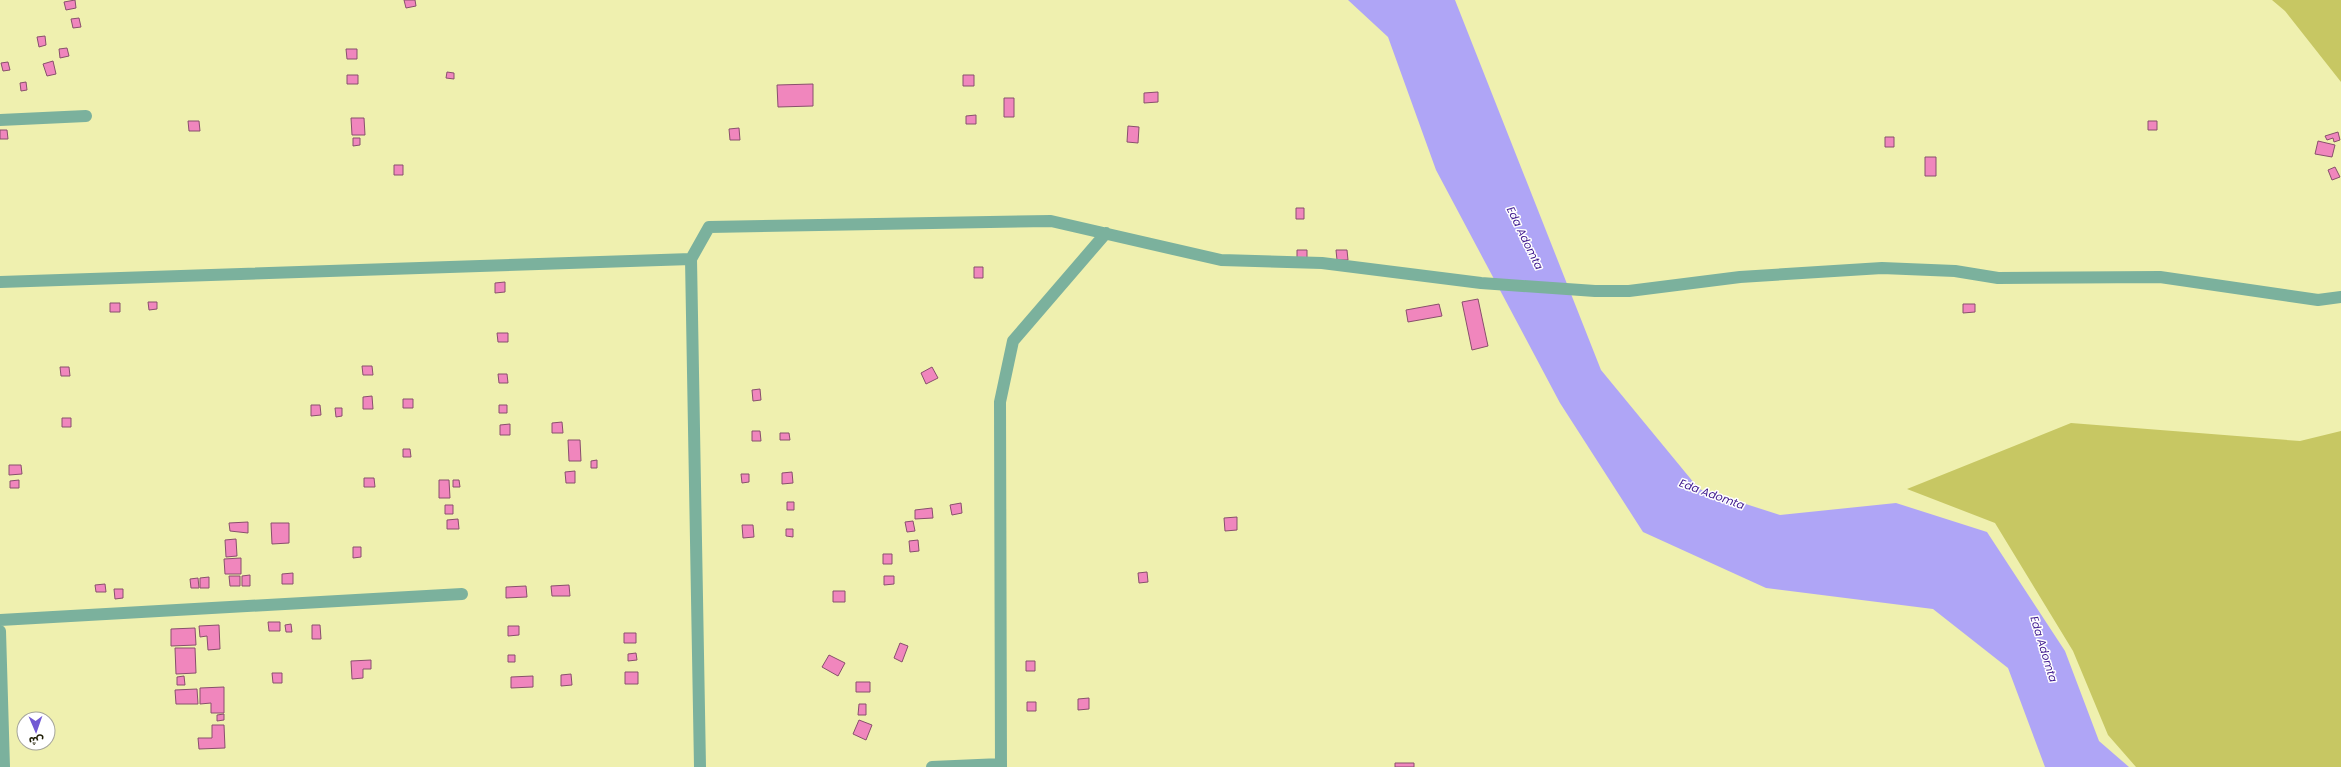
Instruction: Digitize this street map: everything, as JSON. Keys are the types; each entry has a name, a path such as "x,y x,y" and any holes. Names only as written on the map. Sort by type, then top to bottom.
{"street":[{"path":"0,120 86,116"},
{"path":"700,767 691,259 709,227 1051,221 1221,260 1322,263 1481,284 1538,288 1629,291 1740,277 1882,268 1955,271 2012,279 2160,277 2318,300 2341,297"},
{"path":"932,767 1002,766 1000,402 1013,341 1106,233"},
{"path":"0,282 691,259"},
{"path":"0,620 462,594"},
{"path":"0,631 4,767"}],"shaded area":[{"path":"2272,0 2341,0 2341,82 2285,11"},
{"path":"2071,423 2300,441 2341,431 2341,767 2136,767 2108,735 2073,651 1995,523 1907,489"}],"water":[{"name":"Eda Adomta","path":"1348,0 1455,0 1601,370 1699,489 1780,515 1896,503 1987,532 2065,651 2099,741 2129,767 2045,767 2008,668 1933,609 1766,588 1643,532 1560,403 1436,170 1388,37"}],"building":[{"path":"75,0 76,8 66,10 64,2"},
{"path":"404,0 415,0 416,6 406,8"},
{"path":"79,18 81,27 73,28 71,19"},
{"path":"45,36 46,45 39,47 37,37"},
{"path":"67,48 69,56 60,58 59,49"},
{"path":"346,49 357,49 357,59 347,59"},
{"path":"53,61 56,74 47,76 43,64"},
{"path":"8,62 10,70 3,71 1,63"},
{"path":"447,72 454,73 454,79 446,78"},
{"path":"347,75 358,75 358,84 347,84"},
{"path":"963,75 974,75 974,86 963,86"},
{"path":"26,82 27,90 21,91 20,83"},
{"path":"813,84 813,106 778,107 777,85"},
{"path":"1158,92 1158,102 1144,103 1144,93"},
{"path":"1004,98 1014,98 1014,117 1004,117"},
{"path":"976,115 976,124 966,124 966,116"},
{"path":"351,118 364,118 365,135 352,135"},
{"path":"188,121 199,121 200,131 189,131"},
{"path":"2148,121 2157,121 2157,130 2148,130"},
{"path":"1128,126 1139,127 1138,143 1127,142"},
{"path":"739,128 740,140 730,140 729,129"},
{"path":"0,130 7,130 8,139 0,139"},
{"path":"2338,132 2340,140 2334,142 2333,138 2327,140 2325,136"},
{"path":"1885,137 1894,137 1894,147 1885,147"},
{"path":"353,138 360,138 360,145 353,146"},
{"path":"2318,141 2335,145 2332,157 2315,154"},
{"path":"1925,157 1936,157 1936,176 1925,176"},
{"path":"394,165 403,165 403,175 394,175"},
{"path":"2335,167 2340,177 2332,180 2328,170"},
{"path":"1296,208 1304,208 1304,219 1296,219"},
{"path":"1297,250 1307,250 1307,261 1297,260"},
{"path":"1336,250 1347,250 1348,260 1337,260"},
{"path":"974,267 983,267 983,278 974,278"},
{"path":"505,282 505,292 495,293 495,283"},
{"path":"1478,299 1488,346 1472,350 1462,302"},
{"path":"148,302 157,302 157,309 149,310"},
{"path":"110,303 120,303 120,312 110,312"},
{"path":"1439,304 1442,316 1408,322 1406,310"},
{"path":"1963,304 1975,304 1975,312 1963,313"},
{"path":"497,333 508,333 508,342 498,342"},
{"path":"362,366 372,366 373,375 363,375"},
{"path":"60,367 69,367 70,376 61,376"},
{"path":"932,367 938,378 926,384 921,373"},
{"path":"498,374 507,374 508,383 499,383"},
{"path":"760,389 761,400 753,401 752,390"},
{"path":"372,396 373,409 363,409 363,397"},
{"path":"403,399 413,399 413,408 403,408"},
{"path":"311,405 320,405 321,415 311,416"},
{"path":"499,405 507,405 507,413 499,413"},
{"path":"335,408 342,408 342,416 336,417"},
{"path":"62,418 71,418 71,427 62,427"},
{"path":"562,422 563,433 552,433 552,423"},
{"path":"510,424 510,435 500,435 500,425"},
{"path":"752,431 760,431 761,441 752,441"},
{"path":"780,433 789,433 790,440 780,440"},
{"path":"568,440 580,440 581,461 569,461"},
{"path":"403,449 410,449 411,457 403,457"},
{"path":"597,460 597,468 591,468 591,461"},
{"path":"9,465 21,465 22,474 9,475"},
{"path":"575,471 575,483 566,483 565,472"},
{"path":"792,472 793,483 782,484 782,473"},
{"path":"741,474 749,474 749,482 742,483"},
{"path":"364,478 374,478 375,487 364,487"},
{"path":"19,480 19,488 10,488 10,481"},
{"path":"439,480 449,480 450,498 439,498"},
{"path":"453,480 459,480 460,487 453,487"},
{"path":"787,502 794,502 794,510 787,510"},
{"path":"961,503 962,513 952,515 950,505"},
{"path":"445,505 453,505 453,514 445,514"},
{"path":"932,508 933,518 915,519 915,510"},
{"path":"1237,517 1237,530 1225,531 1224,518"},
{"path":"458,519 459,529 447,529 447,520"},
{"path":"913,521 915,531 907,532 905,522"},
{"path":"248,522 248,533 230,531 229,523"},
{"path":"271,523 289,523 289,543 272,544"},
{"path":"742,525 753,525 754,537 743,538"},
{"path":"786,529 793,529 793,537 786,536"},
{"path":"236,539 237,556 226,557 225,540"},
{"path":"918,540 919,551 910,552 909,541"},
{"path":"353,547 361,547 361,557 353,558"},
{"path":"883,554 892,554 892,564 883,564"},
{"path":"241,558 241,574 225,574 224,559"},
{"path":"1147,572 1148,582 1139,583 1138,573"},
{"path":"293,573 293,584 282,584 282,574"},
{"path":"250,575 250,586 242,586 242,576"},
{"path":"229,576 240,576 240,586 230,586"},
{"path":"884,576 894,576 894,584 884,585"},
{"path":"209,577 209,588 200,588 200,578"},
{"path":"198,578 199,588 191,588 190,579"},
{"path":"105,584 106,592 96,592 95,585"},
{"path":"569,585 570,596 552,596 551,586"},
{"path":"526,586 527,597 506,598 506,587"},
{"path":"114,589 123,589 123,598 115,599"},
{"path":"833,591 845,591 845,602 833,602"},
{"path":"268,622 280,622 280,631 269,631"},
{"path":"291,624 292,632 286,632 285,625"},
{"path":"219,625 220,649 208,650 207,636 200,637 199,626"},
{"path":"312,625 320,625 321,639 312,639"},
{"path":"508,626 519,626 519,635 508,636"},
{"path":"195,628 196,645 171,646 171,629"},
{"path":"624,633 636,633 636,643 624,643"},
{"path":"900,643 908,646 902,662 894,658"},
{"path":"175,648 195,648 196,673 176,674"},
{"path":"636,653 637,660 628,661 628,654"},
{"path":"508,655 515,655 515,662 508,662"},
{"path":"829,655 845,663 838,676 822,667"},
{"path":"371,660 371,669 363,669 363,678 352,679 351,661"},
{"path":"1026,661 1035,661 1035,671 1026,671"},
{"path":"625,672 638,672 638,684 625,684"},
{"path":"272,673 282,673 282,683 273,683"},
{"path":"571,674 572,685 561,686 561,675"},
{"path":"184,676 185,685 177,685 177,677"},
{"path":"533,676 533,687 511,688 511,677"},
{"path":"856,682 870,682 870,692 856,692"},
{"path":"224,687 224,713 211,713 211,703 200,704 200,688"},
{"path":"197,689 198,704 176,704 175,690"},
{"path":"1089,698 1089,709 1078,710 1078,699"},
{"path":"1027,702 1036,702 1036,711 1027,711"},
{"path":"859,704 866,704 866,715 858,715"},
{"path":"224,714 224,720 217,721 217,715"},
{"path":"859,720 872,725 866,740 853,734"},
{"path":"212,725 224,725 225,748 199,749 198,738 212,738"},
{"path":"1395,763 1414,763 1414,767 1395,767"}]}
